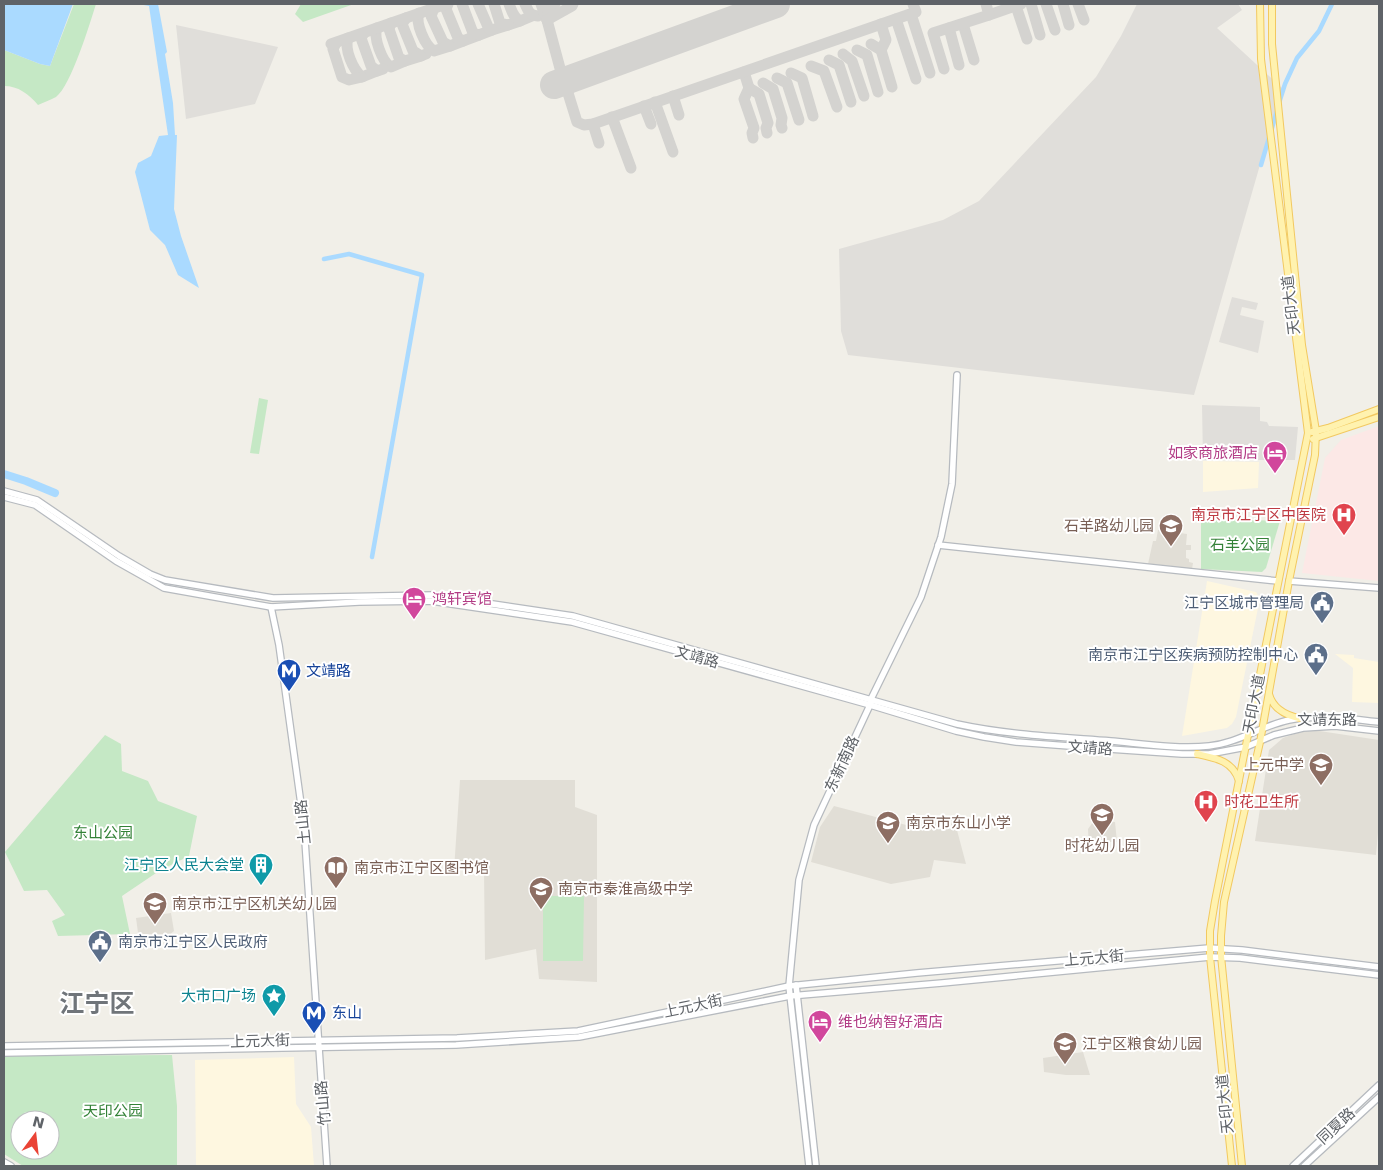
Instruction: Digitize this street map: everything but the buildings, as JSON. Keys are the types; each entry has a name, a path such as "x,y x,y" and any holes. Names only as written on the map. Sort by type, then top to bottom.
{"main road":[{"name":"天印大道","path":"1242,1166 1221,956 1224,902 1260,742 1289,581 1315,455 1316,439 1299,346 1261,59 1260,4"},
{"name":"天印大道","path":"1232,1166 1210,957 1210,931 1307,437 1272,44 1272,4"},
{"name":"东新南路","path":"810,1166 789,986 799,880 814,825 870,702 921,597 938,545 952,484 957,375"},
{"path":"1307,437 1316,431 1379,409"},
{"path":"1307,437 1316,439 1379,416"},
{"name":"文靖路","path":"4,491 38,500 119,556 150,574 166,580 273,598 432,595 573,616 870,702 956,731 1016,742 1197,754 1226,752 1260,742"},
{"name":"文靖路","path":"4,497 35,505 116,561 164,588 271,607 359,602 431,601 572,622 870,702 957,724 1014,734 1182,747 1212,745 1248,736"},
{"path":"938,545 1278,581"},
{"path":"1289,581 1379,588"},
{"name":"土山路","path":"271,607 279,645 304,826 318,1040"},
{"path":"1269,693 1270,699 1280,712 1299,718"},
{"name":"文靖东路","path":"1248,736 1262,729 1299,718 1379,722"},
{"name":"文靖东路","path":"1260,742 1288,731 1311,727 1335,726 1379,731"},
{"path":"1197,754 1216,758 1229,764 1237,774 1239,783"},
{"name":"上元大街","path":"4,1046 457,1038 578,1031 796,985 1210,948 1379,967"},
{"name":"上元大街","path":"4,1054 456,1045 579,1037 797,995 1221,956 1379,975"},
{"path":"796,985 816,1166"},
{"name":"竹山路","path":"318,1040 327,1166"},
{"name":"同夏路","path":"1293,1166 1379,1085"},
{"name":"同夏路","path":"1304,1166 1379,1097"},
{"path":"4,1162 11,1166"}],"shaded area":[{"path":"1137,4 1238,4 1242,10 1217,28 1282,88 1194,395 848,355 841,331 839,249 943,220 979,201 1096,77 1121,36"},
{"path":"176,25 278,47 255,104 186,119"},
{"path":"1232,297 1258,303 1256,310 1242,307 1240,315 1264,321 1258,353 1219,342"},
{"path":"1202,405 1260,407 1260,421 1267,422 1269,426 1298,427 1295,460 1203,460"},
{"name":"南京市江宁区中医院","path":"1379,426 1379,581 1302,573 1325,458 1341,440"},
{"path":"1203,461 1259,462 1258,488 1203,492"},
{"name":"石羊路幼儿园","path":"1158,530 1187,534 1186,545 1191,545 1191,550 1186,550 1186,558 1189,559 1189,562 1193,563 1192,569 1148,564 1153,541 1156,541"},
{"path":"1207,581 1256,592 1259,597 1259,603 1236,717 1232,724 1227,728 1182,736"},
{"path":"1335,654 1354,655 1354,658 1379,662 1379,703 1352,702 1353,668"},
{"name":"上元中学","path":"1313,730 1379,740 1379,821 1376,855 1255,841 1269,750 1283,738"},
{"name":"南京市秦淮高级中学","path":"460,780 575,780 575,807 597,815 597,982 539,979 536,949 485,960 484,870 454,870"},
{"name":"南京市东山小学","path":"834,806 910,826 954,819 966,864 934,860 930,877 891,884 811,862 820,827"},
{"name":"时花幼儿园","path":"1093,822 1115,822 1117,842 1103,842 1102,846 1089,848 1088,829"},
{"name":"南京市江宁区机关幼儿园","path":"171,913 174,931 169,935 139,940 136,918"},
{"name":"江宁区粮食幼儿园","path":"1083,1052 1090,1075 1066,1075 1044,1072 1043,1058"},
{"path":"294,1057 296,1104 311,1127 314,1166 196,1166 195,1060"}],"green space":[{"path":"74,4 96,4 74,68 62,91 56,97 38,105 23,91 14,87 4,86 4,50 50,66"},
{"path":"301,4 354,4 303,22 295,14"},
{"path":"259,398 268,400 259,454 250,453"},
{"name":"石羊公园","path":"1201,518 1280,521 1266,568 1262,572 1201,569"},
{"name":"东山公园","path":"105,735 121,744 122,771 148,781 158,801 197,816 189,856 159,871 122,896 130,934 58,936 52,921 65,915 47,890 24,891 5,852"},
{"path":"543,896 584,896 583,961 543,961"},
{"name":"天印公园","path":"172,1055 177,1106 177,1166 23,1166 14,1160 60,1160 60,1110 10,1110 10,1158 4,1154 4,1056"}],"water":[{"path":"4,4 73,4 50,66 4,50"},
{"path":"138,4 158,4 167,52 165,54 173,103 175,135 177,135 174,209 199,288 178,275 165,245 150,230 135,172 138,163 151,156 159,136 168,135 149,6"}],"waterway":[{"path":"1279,103 1297,58 1319,31 1332,4"},
{"path":"1261,165 1277,111"},
{"path":"324,259 349,254 422,275 372,557"},
{"path":"4,474 55,493"}],"taxiway":[{"path":"331,44 446,4"},
{"path":"448,4 446,9 458,38 463,41 479,35"},
{"path":"462,4 473,33 479,35 492,30"},
{"path":"478,4 489,29 492,30 508,25"},
{"path":"494,4 500,23 508,25 520,21"},
{"path":"509,4 514,16 520,21 532,16"},
{"path":"525,4 530,13 538,16"},
{"path":"541,4 547,20"},
{"path":"555,4 548,13 547,20 561,72"},
{"path":"547,20 573,4"},
{"path":"581,75 572,83 568,93 577,122 584,125 593,124 916,12 913,4"},
{"path":"944,69 933,33 989,15 986,4"},
{"path":"989,15 1021,4"},
{"path":"1031,4 1040,35"},
{"path":"1046,4 1055,30"},
{"path":"1063,4 1069,25"},
{"path":"1078,4 1084,20"},
{"path":"1016,6 1027,39"},
{"path":"434,8 431,16 443,42 450,46 463,41"},
{"path":"419,13 418,22 427,44 434,51 450,46"},
{"path":"911,14 930,73"},
{"path":"406,18 402,24 413,51 421,56 426,54"},
{"path":"896,19 916,79"},
{"path":"391,23 389,29 399,58 405,61 421,56"},
{"path":"881,24 886,40 881,50"},
{"path":"963,24 974,60"},
{"path":"377,28 377,43 384,60 391,67 405,61"},
{"path":"949,28 959,65"},
{"path":"364,33 361,38 371,66 377,71 383,69"},
{"path":"348,38 348,53 359,74 362,77 377,71"},
{"path":"336,43 333,49 342,77 349,80 362,77"},
{"path":"871,44 881,50 892,87"},
{"path":"857,50 867,55 878,92"},
{"path":"843,54 852,61 864,96"},
{"path":"829,60 839,65 851,102"},
{"path":"811,66 824,71 837,107"},
{"path":"744,72 749,88 744,99 754,128 753,138"},
{"path":"791,73 802,78 813,116"},
{"path":"777,78 787,83 799,120"},
{"path":"763,83 773,89 782,118 782,128"},
{"path":"749,88 759,94 768,123 767,133"},
{"path":"673,96 679,115"},
{"path":"655,102 673,152"},
{"path":"644,106 651,124"},
{"path":"612,117 631,168"},
{"path":"593,124 599,143"}],"runway":[{"path":"554,85 776,4"}],"place":[{"name":"如家商旅酒店","path":"1275,474"},
{"name":"南京市江宁区中医院","path":"1344,536"},
{"name":"石羊路幼儿园","path":"1171,547"},
{"name":"鸿轩宾馆","path":"414,620"},
{"name":"江宁区城市管理局","path":"1322,624"},
{"name":"南京市江宁区疾病预防控制中心","path":"1316,676"},
{"name":"文靖路","path":"289,692"},
{"name":"上元中学","path":"1321,786"},
{"name":"时花卫生所","path":"1206,823"},
{"name":"时花幼儿园","path":"1102,836"},
{"name":"南京市东山小学","path":"888,844"},
{"name":"江宁区人民大会堂","path":"261,886"},
{"name":"南京市江宁区图书馆","path":"336,889"},
{"name":"南京市秦淮高级中学","path":"541,910"},
{"name":"南京市江宁区机关幼儿园","path":"155,925"},
{"name":"南京市江宁区人民政府","path":"100,963"},
{"name":"大市口广场","path":"274,1017"},
{"name":"东山","path":"314,1034"},
{"name":"维也纳智好酒店","path":"820,1043"},
{"name":"江宁区粮食幼儿园","path":"1065,1065"}],"district":[{"name":"江宁区","path":"97,1003"}]}
